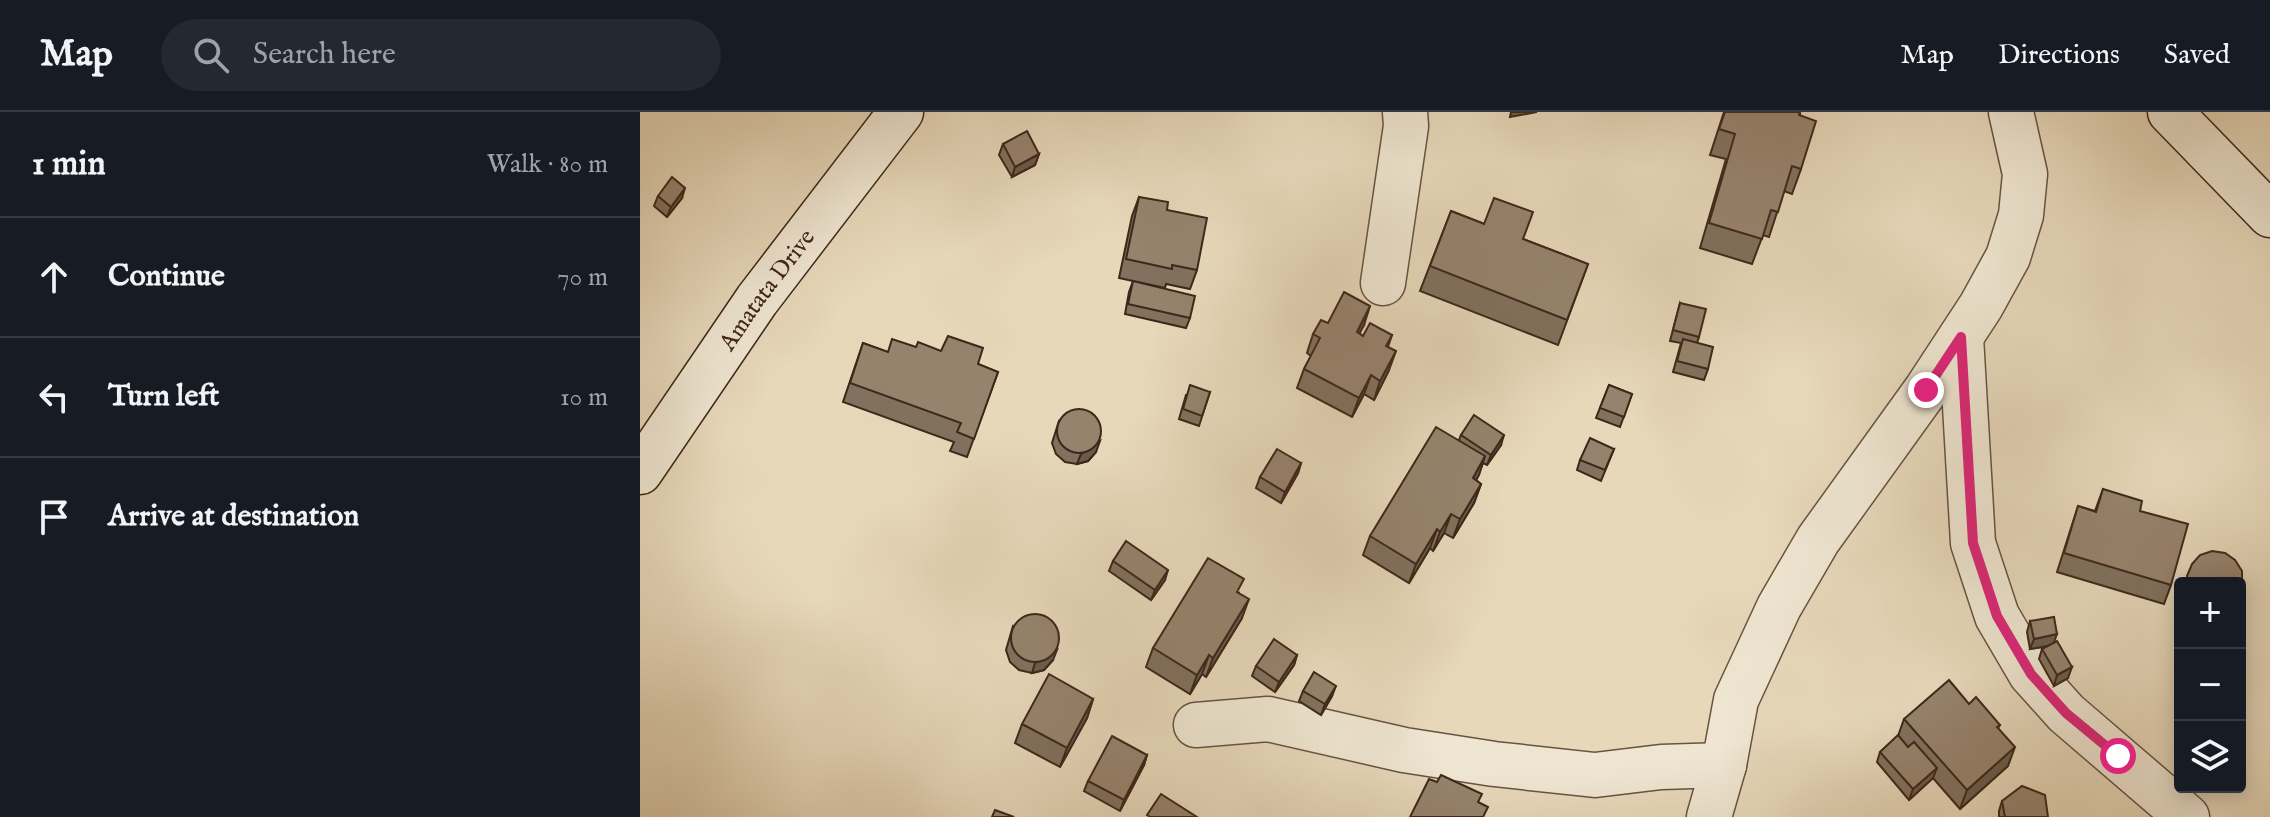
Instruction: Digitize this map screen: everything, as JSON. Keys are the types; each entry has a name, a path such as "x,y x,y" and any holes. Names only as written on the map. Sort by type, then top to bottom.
{"street":[{"name":"Amatata Drive","path":"640,472 757,300 901,112"},
{"path":"1383,283 1406,126 1405,112"},
{"path":"1709,817 1724,765 1736,700 1779,607 1818,540 1961,337 2008,257 2021,215 2025,174 2011,112"},
{"path":"2170,112 2270,215"},
{"path":"1961,337 1973,543 1997,616 2031,674 2066,713 2187,817"},
{"path":"1196,725 1268,719 1404,750 1595,775 1661,767 1724,765"}],"building":[{"path":"1725,112 1800,112 1799,115 1816,121 1801,169 1792,166 1778,212 1771,210 1762,239 1709,223 1735,134 1719,129"},
{"path":"1027,131 1039,154 1015,167 1003,144"},
{"path":"672,177 685,188 671,207 658,196"},
{"path":"1139,197 1168,202 1167,210 1207,218 1197,270 1172,265 1172,269 1126,259"},
{"path":"1494,198 1533,212 1523,239 1588,264 1567,320 1430,266 1451,211 1484,224"},
{"path":"1133,281 1195,296 1190,318 1128,304"},
{"path":"1344,292 1370,306 1357,332 1363,336 1370,323 1392,335 1386,346 1396,351 1380,381 1371,375 1359,398 1304,369 1320,338 1313,334 1321,320 1328,323"},
{"path":"1680,303 1706,309 1699,337 1673,330"},
{"path":"948,336 983,348 978,364 998,372 974,439 957,432 961,423 850,383 863,343 888,352 892,339 916,347 918,342 941,351"},
{"path":"1683,339 1713,347 1708,369 1677,361"},
{"path":"1190,385 1210,392 1202,416 1183,409"},
{"path":"1609,385 1632,394 1624,417 1600,408"},
{"path":"1079,409 1095,415 1101,431 1095,447 1079,453 1063,447 1057,431 1063,415"},
{"path":"1474,415 1504,435 1491,455 1461,435"},
{"path":"1436,427 1485,456 1473,478 1481,484 1460,519 1451,514 1440,532 1437,529 1416,564 1370,536"},
{"path":"1590,438 1614,449 1605,470 1580,460"},
{"path":"1277,449 1301,463 1285,492 1260,477"},
{"path":"2103,489 2142,501 2140,511 2188,524 2171,585 2064,553 2078,506 2096,512"},
{"path":"1126,541 1168,570 1155,590 1113,561"},
{"path":"2212,551 2225,553 2235,560 2242,577 2187,577 2200,555"},
{"path":"1208,558 1244,579 1237,592 1249,599 1213,658 1209,655 1197,675 1153,648"},
{"path":"1035,614 1052,621 1059,638 1052,655 1035,662 1018,655 1011,638 1018,621"},
{"path":"2054,617 2057,634 2034,639 2030,621"},
{"path":"1274,639 1297,655 1279,682 1256,666"},
{"path":"2057,641 2072,667 2057,675 2042,649"},
{"path":"1314,672 1336,686 1325,704 1303,691"},
{"path":"1049,674 1093,699 1067,748 1022,724"},
{"path":"1949,680 1969,704 1976,697 2015,747 1967,790 1904,719"},
{"path":"1898,735 1908,747 1914,742 1937,768 1913,789 1880,752"},
{"path":"1112,736 1147,755 1124,800 1088,781"},
{"path":"1441,775 1482,794 1478,802 1488,807 1483,817 1410,817 1429,779 1437,782"},
{"path":"2022,786 2045,795 2048,817 2005,817 2002,801"},
{"path":"1161,794 1197,817 1150,817 1147,815"},
{"path":"995,810 1014,817 992,817"}],"route":[{"path":"1926,390 1961,337 1973,543 1997,616 2031,674 2066,713 2118,756"}]}
